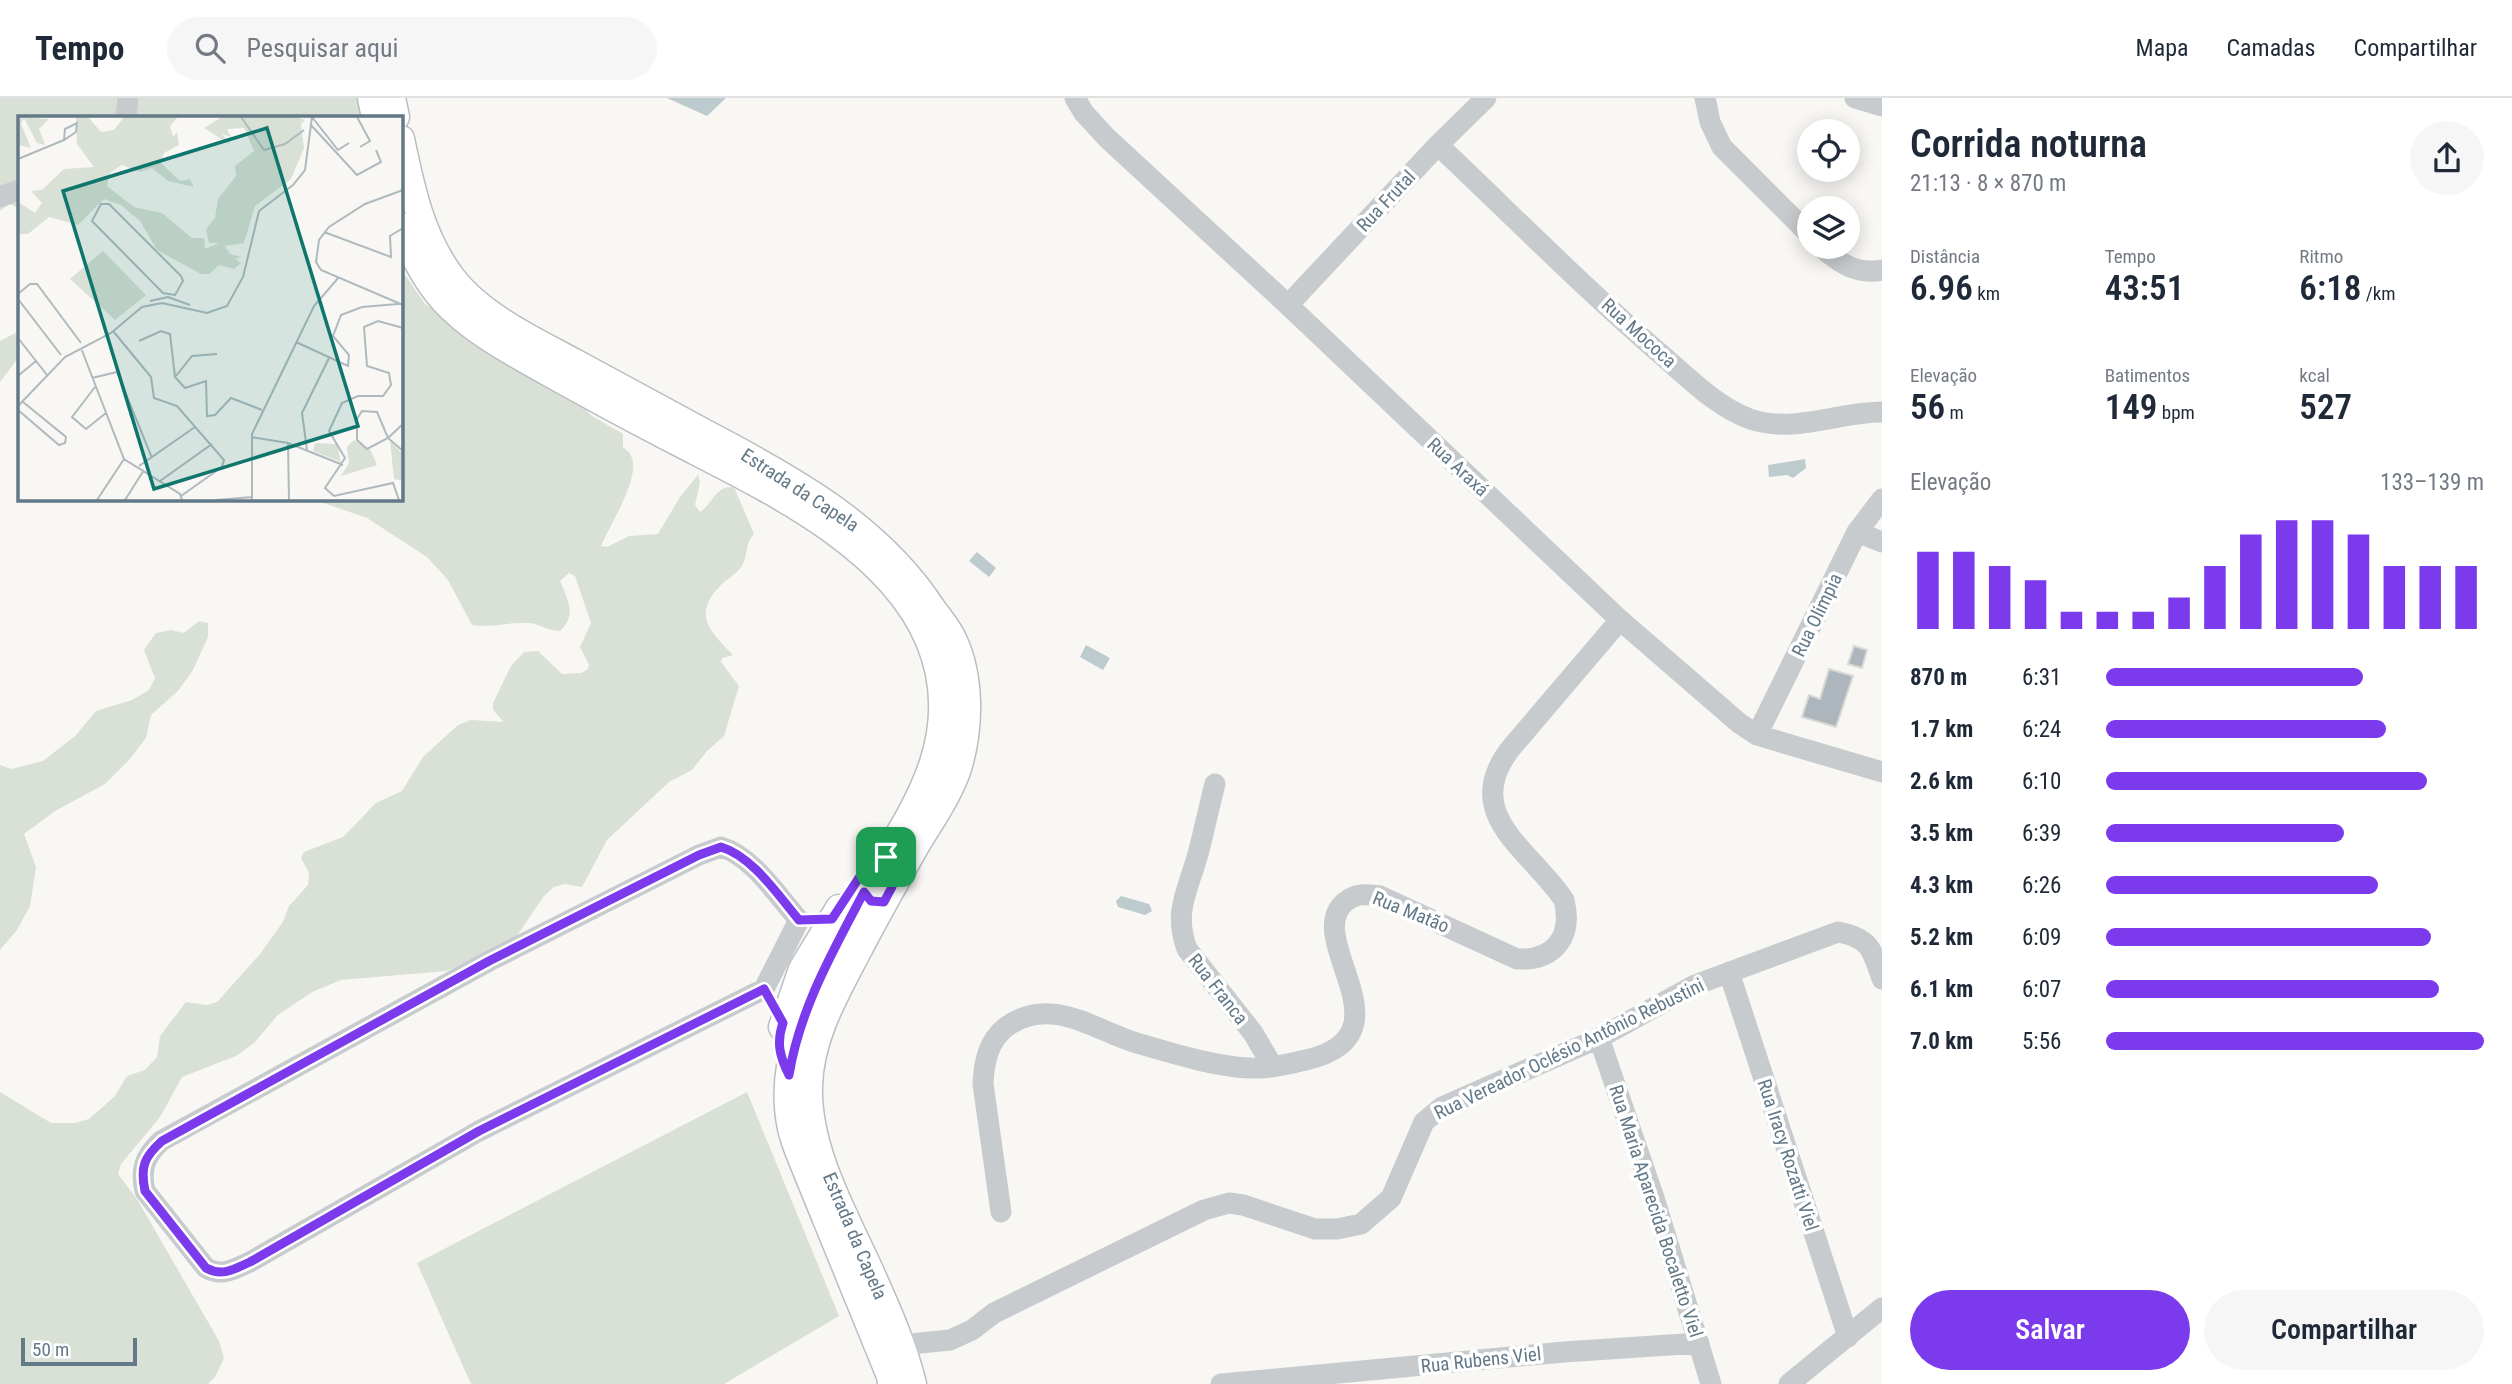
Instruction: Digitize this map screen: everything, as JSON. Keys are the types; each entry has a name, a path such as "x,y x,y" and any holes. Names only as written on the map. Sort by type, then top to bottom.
{"main road":[{"path":"371,98 375,116"},
{"path":"392,98 396,116"},
{"name":"Estrada da Capela","path":"402,144 425,234 449,275 465,292 516,330 730,446 816,496 862,529 900,564 954,640 963,670 967,704 966,734 958,769 825,966 803,1016 794,1044 789,1075 788,1095 794,1138 891,1384"},
{"name":"Estrada da Capela","path":"402,228 423,272 464,321 495,343 594,399 787,501 839,536 878,568 903,598 928,638 940,674 942,733 929,780 880,882 826,1012 814,1050 809,1087 814,1133 837,1202 869,1267 901,1345 913,1384"},
{"path":"789,1075 781,1057 778,1037 802,969 868,864 880,882"}],"street":[{"path":"126,116 128,98"},
{"name":"Rua Araxá","path":"1075,98 1084,113 1107,138 1288,305 1620,621 1705,695 1757,735 1882,772"},
{"name":"Rua Frutal","path":"1288,305 1438,145 1486,98"},
{"path":"1705,98 1710,122 1722,147 1797,222"},
{"path":"1855,98 1882,106"},
{"name":"Rua Mococa","path":"1438,145 1635,332 1709,396 1749,419 1771,424 1797,425 1861,412 1882,412"},
{"path":"0,197 18,190"},
{"path":"1835,259 1856,270 1882,270"},
{"name":"Rua Olimpia","path":"1757,735 1857,532 1882,499"},
{"path":"1857,532 1882,542"},
{"name":"Rua Matão","path":"1001,1212 983,1084 984,1065 990,1046 1001,1031 1016,1020 1034,1014 1053,1013 1138,1044 1248,1068 1273,1067 1321,1056 1341,1046 1353,1027 1355,1007 1335,936 1335,923 1342,905 1354,896 1380,896 1517,959 1530,960 1543,956 1554,948 1562,938 1566,926 1564,900 1499,822 1492,803 1492,783 1498,764 1620,621"},
{"name":"Rua Franca","path":"1215,784 1197,856 1181,904 1181,933 1187,949 1253,1033 1273,1067"},
{"path":"721,847 735,851 746,859 799,920 764,989 479,1131 250,1262 226,1273 216,1273 206,1268 145,1191 142,1177 148,1153 162,1141 489,961 699,855 721,847"},
{"path":"799,920 832,919"},
{"name":"Rua Vereador Oclésio Antônio Rebustini","path":"901,1345 950,1340 972,1330 994,1313 1038,1291 1203,1210 1229,1203 1243,1205 1315,1229 1337,1229 1361,1224 1391,1198 1424,1122 1442,1107 1599,1038 1695,985 1729,972 1838,932 1855,935 1869,944 1882,979"},
{"name":"Rua Iracy Rozatti Viel","path":"1729,972 1848,1337"},
{"path":"764,989 783,1023"},
{"name":"Rua Maria Aparecida Bocaletto Viel","path":"1599,1038 1655,1201 1711,1384"},
{"path":"1789,1384 1848,1337 1879,1317"},
{"name":"Rua Rubens Viel","path":"1221,1384 1564,1352 1699,1343"}],"shaded area":[{"path":"0,98 358,98 364,116 18,116 18,208 9,204 0,211"},
{"path":"667,98 726,98 707,116"},
{"path":"402,270 425,304 522,360 572,397 592,416 623,434 623,447 630,455 633,465 632,476 601,546 607,547 629,536 658,534 680,497 698,475 700,482 695,505 700,512 722,489 734,487 754,534 749,541 742,567 713,594 706,613 711,629 733,655 722,658 721,662 739,686 724,736 692,770 669,782 607,840 582,887 565,884 554,887 544,896 510,946 446,971 341,980 312,992 278,1015 254,1043 236,1056 182,1077 160,1117 121,1164 118,1174 137,1199 219,1341 224,1358 215,1377 208,1384 0,1384 0,1092 51,1123 75,1123 89,1119 115,1096 127,1076 145,1070 157,1057 160,1036 186,1002 207,1005 217,1002 260,954 283,922 289,906 308,885 309,873 301,858 304,852 343,837 376,803 402,791 423,757 458,725 471,720 504,722 493,710 493,703 511,666 524,652 538,651 562,674 581,673 588,669 589,665 580,647 591,623 575,576 569,573 560,581 570,613 560,631 528,623 472,625 448,580 427,557 367,518 320,500 402,500"},
{"path":"18,332 18,358 0,382 0,341"},
{"path":"1805,459 1806,468 1793,478 1787,475 1769,477 1768,465"},
{"path":"977,552 996,568 989,577 969,561"},
{"path":"199,621 208,623 208,637 193,670 178,691 151,715 146,738 129,760 105,784 55,811 24,834 36,867 30,906 17,930 0,950 0,765 11,769 43,761 75,736 96,711 132,700 149,690 155,678 144,650 156,633 171,630 184,633"},
{"path":"1086,645 1110,658 1103,670 1080,657"},
{"path":"1121,896 1149,904 1152,911 1145,915 1118,907 1116,901"},
{"path":"747,1092 839,1316 724,1384 471,1384 417,1263"}],"building":[{"path":"1854,646 1867,650 1862,668 1848,664"},
{"path":"1829,669 1853,676 1836,727 1802,717 1809,695 1820,699"}],"route":[{"path":"721,847 735,851 746,859 799,920 832,919 868,864 886,857 873,874 884,872 888,875 892,887 884,902 871,901 864,892 825,966 803,1016 794,1044 789,1075 781,1057 778,1037 783,1023 764,989 479,1131 250,1262 226,1273 216,1273 206,1268 145,1191 142,1177 148,1153 162,1141 489,961 699,855 721,847"}]}
